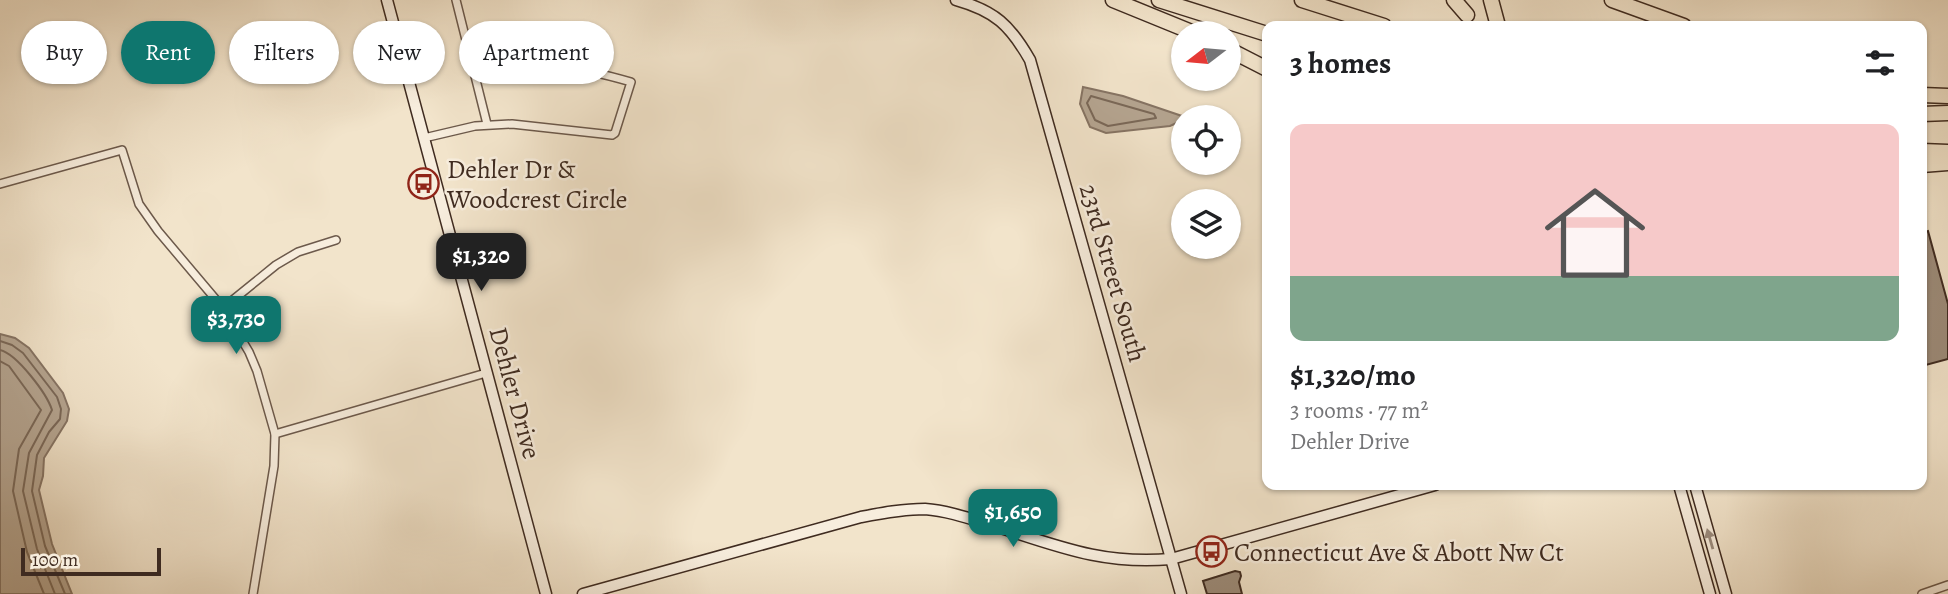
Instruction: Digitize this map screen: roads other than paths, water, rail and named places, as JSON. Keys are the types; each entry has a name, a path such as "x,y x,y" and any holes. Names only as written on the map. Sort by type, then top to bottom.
{"highway":[{"path":"1113,0 1171,24"},
{"path":"1158,0 1262,32"},
{"path":"1302,0 1368,21"},
{"path":"1454,0 1470,21"},
{"path":"1491,0 1497,21"},
{"path":"1612,0 1670,21"},
{"path":"1241,56 1262,66"},
{"path":"1927,95 1948,96"},
{"path":"1927,114 1948,113"},
{"path":"1927,151 1948,152"},
{"path":"1927,165 1948,163"}],"street":[{"name":"Dehler Drive","path":"387,0 546,594"},
{"path":"456,0 461,21"},
{"name":"23rd Street South","path":"957,0 996,16 1011,30 1030,60 1181,594"},
{"path":"1463,0 1470,21"},
{"path":"1482,0 1495,21"},
{"path":"424,138 487,124 531,125 612,135 615,133 631,82 614,77"},
{"path":"478,84 487,124"},
{"path":"0,184 122,150 139,204 223,308 250,352 275,433 274,466 253,594"},
{"path":"223,308 276,265 298,252 337,240"},
{"path":"275,433 486,373"},
{"path":"583,594 861,517 893,511 926,509 962,516 1087,555 1128,562 1171,559 1417,490"},
{"path":"1680,490 1710,594"},
{"path":"1696,490 1727,594"},
{"path":"1922,594 1948,585"}],"water":[{"path":"1083,87 1123,96 1171,112 1171,126 1106,133 1090,127 1080,104"},
{"path":"0,334 15,338 29,348 63,393 69,409 67,421 44,458 39,490 52,544 72,594 0,594"}],"place":[{"name":"Dehler Dr & Woodcrest Circle","path":"424,184"},
{"name":"Connecticut Ave & Abott Nw Ct","path":"1211,552"}]}
